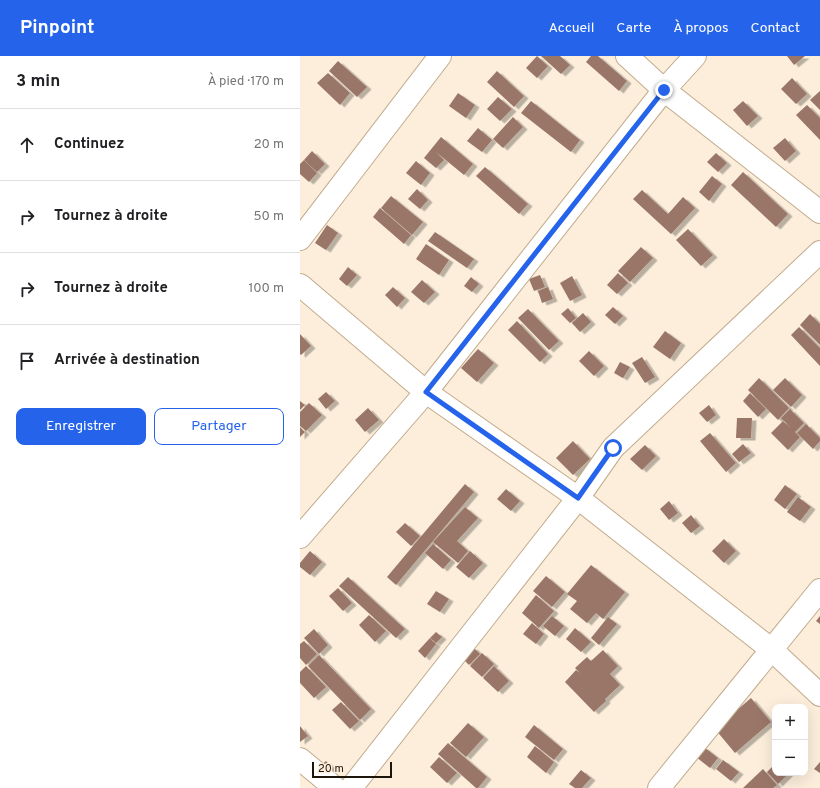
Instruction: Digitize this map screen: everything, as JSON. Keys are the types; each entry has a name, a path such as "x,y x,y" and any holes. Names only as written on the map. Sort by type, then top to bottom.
{"street":[{"path":"300,239 440,56"},
{"path":"627,56 664,90 820,212"},
{"path":"300,537 426,392 664,90 695,56"},
{"path":"350,788 578,498 613,448 820,252"},
{"path":"300,284 426,392 578,498 772,650 820,695"},
{"path":"659,788 820,590"},
{"path":"300,759 334,788"}],"building":[{"path":"537,56 548,66 537,78 526,68"},
{"path":"541,56 560,56 570,65 561,74"},
{"path":"591,56 598,56 627,81 619,91 586,62"},
{"path":"787,56 805,56 794,65"},
{"path":"338,61 367,87 357,97 329,71"},
{"path":"497,71 524,96 514,107 487,82"},
{"path":"328,73 350,93 340,105 317,83"},
{"path":"792,78 807,94 796,104 781,89"},
{"path":"820,91 820,110 810,100"},
{"path":"458,93 475,105 466,118 449,106"},
{"path":"498,97 512,109 500,121 487,109"},
{"path":"531,101 580,140 571,152 521,113"},
{"path":"743,101 758,116 747,126 733,110"},
{"path":"807,105 820,118 820,140 796,115"},
{"path":"513,117 523,127 503,148 493,139"},
{"path":"478,128 492,140 482,152 467,141"},
{"path":"441,137 473,164 464,175 436,152 444,160 436,168 424,158"},
{"path":"785,138 796,151 785,161 773,148"},
{"path":"312,151 325,164 317,172 304,160"},
{"path":"716,153 727,163 718,172 707,162"},
{"path":"304,160 317,173 309,182 300,174 300,164"},
{"path":"416,161 430,173 421,185 406,173"},
{"path":"485,167 528,204 519,214 476,176"},
{"path":"743,172 788,214 776,227 731,185"},
{"path":"712,176 722,184 709,201 699,192"},
{"path":"417,189 428,200 420,209 408,199"},
{"path":"642,190 668,214 683,197 695,208 671,234 633,199"},
{"path":"391,196 423,222 412,235 381,208"},
{"path":"380,208 411,235 404,244 373,217"},
{"path":"327,225 338,233 326,250 315,243"},
{"path":"688,229 713,255 701,266 676,240"},
{"path":"435,232 474,259 467,268 428,241"},
{"path":"426,244 449,260 439,275 416,259"},
{"path":"641,247 653,258 630,282 618,271"},
{"path":"348,267 357,275 347,286 339,279"},
{"path":"618,273 628,283 617,294 607,285"},
{"path":"540,275 545,287 534,291 529,279"},
{"path":"572,276 582,295 570,301 560,283"},
{"path":"471,277 479,284 472,292 464,286"},
{"path":"422,280 435,292 424,303 411,292"},
{"path":"393,287 405,298 397,307 385,295"},
{"path":"548,287 553,299 542,303 538,291"},
{"path":"613,307 623,316 615,324 605,315"},
{"path":"568,308 576,318 570,323 561,314"},
{"path":"528,309 559,341 549,350 518,318"},
{"path":"583,313 591,322 580,332 572,323"},
{"path":"810,314 820,324 820,345 800,325"},
{"path":"517,321 548,354 540,362 508,330"},
{"path":"799,327 820,348 820,366 791,335"},
{"path":"665,331 681,343 670,359 653,347"},
{"path":"300,334 311,346 301,355 300,354"},
{"path":"478,349 494,363 477,382 461,368"},
{"path":"589,351 604,366 594,376 579,361"},
{"path":"642,357 655,377 645,383 632,363"},
{"path":"620,362 630,367 623,378 614,373"},
{"path":"759,378 789,408 778,420 748,390"},
{"path":"785,378 802,395 791,407 773,390"},
{"path":"326,392 335,401 326,409 318,399"},
{"path":"750,393 766,409 758,417 743,401"},
{"path":"300,401 305,405 300,410"},
{"path":"309,403 322,415 306,431 300,426 300,412"},
{"path":"709,405 716,415 707,422 699,413"},
{"path":"368,408 379,420 365,432 355,420"},
{"path":"790,409 804,423 795,432 800,437 788,450 771,433 783,421 791,428 781,418"},
{"path":"737,418 752,418 751,438 736,438"},
{"path":"806,424 820,438 820,441 813,449 797,433"},
{"path":"300,427 305,432 300,437"},
{"path":"710,433 736,463 726,472 700,441"},
{"path":"573,441 590,459 573,475 556,458"},
{"path":"743,444 751,453 739,462 732,454"},
{"path":"645,445 656,456 642,470 630,459"},
{"path":"465,484 474,492 396,585 387,577"},
{"path":"785,485 797,494 785,509 774,500"},
{"path":"506,489 520,501 511,511 497,499"},
{"path":"798,497 811,507 800,521 787,512"},
{"path":"669,501 678,513 669,520 660,509"},
{"path":"465,507 478,518 457,541 468,551 458,563 433,542"},
{"path":"691,515 700,526 691,533 682,523"},
{"path":"405,523 420,536 411,546 396,532"},
{"path":"724,539 736,551 724,563 712,551"},
{"path":"433,544 451,560 443,569 425,553"},
{"path":"310,551 322,562 310,575 300,567 300,563"},
{"path":"470,551 483,563 469,578 456,567"},
{"path":"591,565 625,592 603,619 596,613 587,623 570,609 577,601 567,594"},
{"path":"546,576 565,592 552,607 533,591"},
{"path":"348,577 405,629 396,638 339,586"},
{"path":"338,588 352,603 343,611 329,596"},
{"path":"436,591 449,599 440,612 427,604"},
{"path":"536,595 554,611 539,628 522,613"},
{"path":"369,615 386,631 375,642 359,625"},
{"path":"552,616 564,626 555,636 543,626"},
{"path":"820,616 820,624 816,621"},
{"path":"608,617 617,624 599,645 591,638"},
{"path":"532,623 544,634 536,644 523,634"},
{"path":"575,628 591,642 581,652 566,639"},
{"path":"314,629 328,645 319,654 304,638"},
{"path":"436,632 442,637 436,643 430,638"},
{"path":"430,638 436,644 425,658 418,651"},
{"path":"304,641 317,654 306,665 300,658 300,644"},
{"path":"473,647 480,654 469,665 462,658"},
{"path":"603,650 618,666 610,674 620,685 594,712 565,682 576,670 580,673 575,668 587,657 591,661"},
{"path":"482,653 494,664 482,677 470,666"},
{"path":"319,655 371,709 360,720 308,666"},
{"path":"306,666 326,687 314,698 300,683 300,672"},
{"path":"494,666 509,681 498,692 483,678"},
{"path":"751,698 771,722 735,753 715,729"},
{"path":"341,702 359,721 350,729 332,710"},
{"path":"468,723 484,737 466,757 450,743"},
{"path":"534,725 563,749 554,760 525,737"},
{"path":"300,726 308,736 300,742"},
{"path":"448,743 487,777 478,788 476,788 438,754"},
{"path":"535,746 554,762 546,773 527,757"},
{"path":"704,747 718,758 710,768 696,757"},
{"path":"439,757 457,773 447,783 430,767"},
{"path":"723,760 739,772 731,781 716,769"},
{"path":"326,761 334,769 326,778 317,769"},
{"path":"820,762 820,773 814,769"},
{"path":"772,767 772,776 786,776 778,784 767,772"},
{"path":"763,769 777,785 773,788 743,788"},
{"path":"581,770 591,778 582,788 575,788 569,784"}],"route":[{"path":"613,448 578,498 426,392 664,90"}]}
